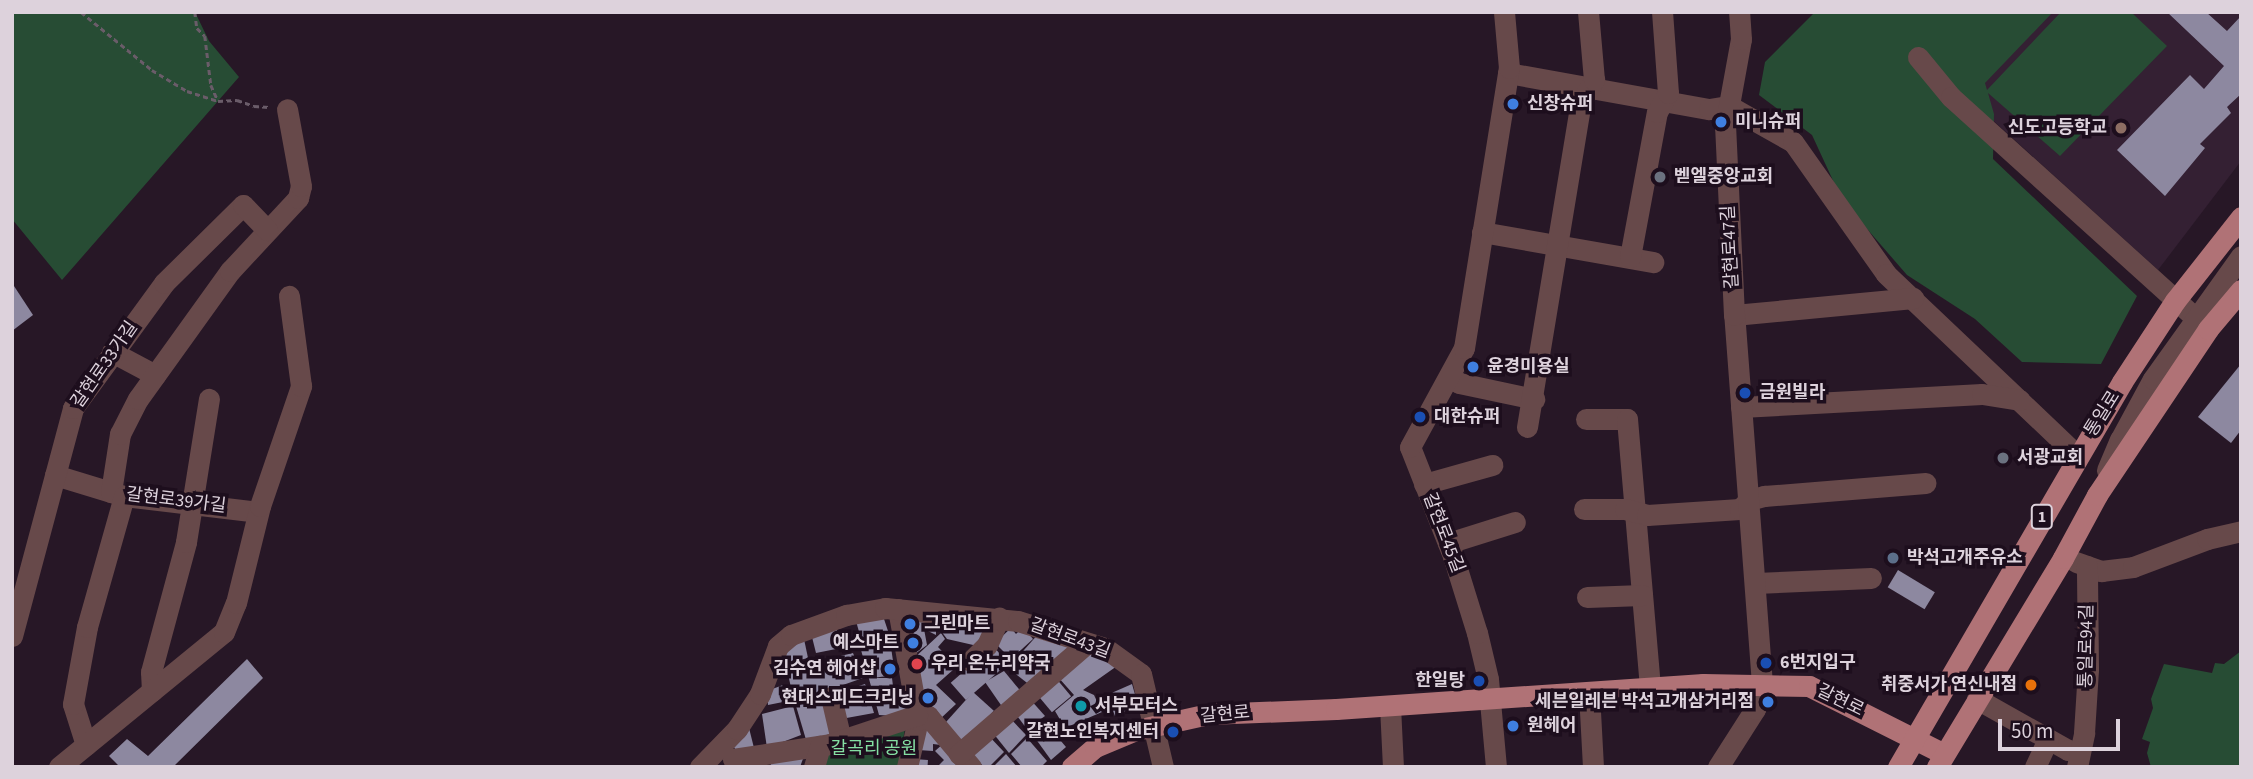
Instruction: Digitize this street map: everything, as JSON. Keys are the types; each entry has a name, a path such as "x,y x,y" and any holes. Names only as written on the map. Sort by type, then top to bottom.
{"main road":[{"name":"통일로","path":"1898,767 2077,455 2175,301 2241,217"},
{"name":"1","path":"1941,760 2201,324 2241,290"},
{"name":"갈현로","path":"1072,767 1096,747 1155,722 1208,714 1762,684 1809,686 1914,737 1941,760"}],"street":[{"name":"갈현로45길","path":"1490,699 1477,633 1448,543 1410,447 1464,348 1508,73 1504,12"},
{"path":"1527,427 1534,399 1581,102 1594,80 1588,12"},
{"path":"1630,257 1657,112 1668,93 1662,12"},
{"name":"갈현로47길","path":"1739,12 1741,39 1726,127 1734,315 1762,684"},
{"path":"1918,57 1951,97 2201,324 2241,256"},
{"path":"1508,73 1709,109 1729,106 1793,142 1886,274 2077,455"},
{"path":"86,745 73,704 87,627 118,494 120,434 155,375 230,271 298,198 301,186 287,109"},
{"name":"갈현로33가길","path":"12,636 73,408 111,352 164,283 243,205 267,230"},
{"path":"1482,232 1653,261"},
{"path":"58,767 224,632 236,603 258,512 301,386 289,296"},
{"name":"갈현로47길","path":"1734,315 1913,298"},
{"path":"111,352 155,375"},
{"path":"1450,376 1459,383 1534,399"},
{"path":"1741,407 1982,394 2020,400"},
{"path":"152,691 151,672 186,542 209,399"},
{"path":"1586,419 1627,419 1650,688"},
{"path":"1424,485 1492,465"},
{"name":"갈현로39가길","path":"55,475 118,494 258,512"},
{"path":"1584,509 1625,509 1647,515 1740,509 1749,500 1925,484"},
{"path":"1448,543 1515,522"},
{"path":"2063,558 2101,571 2133,567 2207,539 2241,531"},
{"name":"통일로94길","path":"2078,760 2088,668 2087,566"},
{"path":"1756,583 1871,578"},
{"path":"1587,597 1642,595"},
{"path":"900,609 917,718 907,767"},
{"name":"갈현로43길","path":"729,757 737,729 760,694 778,646 793,634 846,615 900,609 1018,621 1105,648 1138,669 1155,722 1163,767"},
{"path":"971,661 987,645 993,617"},
{"path":"700,767 729,757 820,746 928,716 965,760 1087,643"},
{"path":"1718,767 1755,709 1762,684"},
{"path":"1589,693 1592,767"},
{"path":"831,696 841,740"},
{"path":"1490,699 1496,767"},
{"path":"1977,699 2068,750 2078,760"},
{"path":"1390,706 1393,767"},
{"path":"2035,767 2048,739"},
{"path":"814,767 820,746"}],"path":[{"path":"81,12 152,70 187,91 218,101 237,100 254,106 287,109"},
{"path":"195,12 193,20 205,36 211,85 218,101"}],"shaded area":[{"name":"신도고등학교","path":"2044,12 2241,12 2241,161 2158,270 1965,95"}],"green space":[{"path":"12,12 195,12 209,41 239,77 62,280 12,219"},
{"path":"1815,12 2053,12 1985,83 1987,90 2061,12 2131,12 2167,46 2060,156 1988,93 1994,114 1993,159 2137,296 2101,364 2022,362 1975,319 1907,275 1842,200 1812,135 1759,95 1765,62"},
{"path":"2241,651 2241,767 2151,767 2147,753 2150,742 2142,739 2153,708 2151,699 2164,664 2212,673 2215,663 2224,664"},
{"name":"갈곡리 공원","path":"905,729 898,767 815,767 820,746"}],"building":[{"path":"2167,12 2206,12 2227,31 2241,16 2241,94 2227,107 2231,113 2200,144 2205,148 2165,196 2117,150 2190,75 2204,89 2224,66"},
{"path":"12,283 33,315 12,331"},
{"path":"2241,364 2241,430 2231,443 2198,417"},
{"path":"1898,570 1935,592 1925,609 1888,587"},
{"path":"936,614 936,635 924,629 927,645 911,657 904,617"},
{"path":"883,616 892,643 863,646 856,621"},
{"path":"943,617 982,620 982,647 947,639 941,631"},
{"path":"836,626 841,648 816,653 812,637"},
{"path":"1023,627 1033,639 1011,659 995,643 1011,628 1016,634"},
{"path":"1040,632 1074,643 1031,686 1008,668"},
{"path":"941,633 945,639 938,647 954,664 954,669 936,685 956,704 939,720 928,708 925,693 918,689 912,660"},
{"path":"804,639 808,658 787,663 783,648"},
{"path":"993,646 1008,663 966,700 951,683"},
{"path":"891,647 895,675 872,678 892,678 893,686 900,686 906,709 894,716 879,715 861,650"},
{"path":"1090,648 1117,666 1083,690 1094,695 1102,712 1065,728 1055,711 1074,695 1058,677"},
{"path":"853,653 863,678 794,702 787,669"},
{"path":"247,659 263,678 173,767 120,767 109,756 127,739 148,756"},
{"path":"1004,671 1023,694 1003,708 985,682"},
{"path":"1055,677 1071,696 1052,712 1036,693"},
{"path":"865,684 874,713 841,719 833,694"},
{"path":"1132,684 1138,705 1115,716 1107,695"},
{"path":"783,685 788,701 768,705 767,691"},
{"path":"973,692 994,711 964,743 944,725"},
{"path":"827,696 834,738 807,743 796,706"},
{"path":"1029,698 1045,716 1027,729 1014,712"},
{"path":"793,706 801,735 767,748 762,714"},
{"path":"1008,716 1026,735 1009,753 993,733"},
{"path":"1044,721 1066,747 1051,760 1030,731"},
{"path":"749,728 754,748 737,752 732,744"},
{"path":"928,728 941,745 933,744 933,751 918,750 919,733"},
{"path":"987,734 1004,752 989,767 984,767 969,751"},
{"path":"1027,738 1047,761 1041,767 1022,767 1011,754"},
{"path":"944,743 964,767 937,767 944,760 935,751"},
{"path":"774,754 804,756 800,767 770,767"},
{"path":"1006,754 1017,767 993,767"},
{"path":"914,759 928,760 927,767 913,767"}],"place":[{"name":"신창슈퍼","path":"1513,104"},
{"name":"미니슈퍼","path":"1721,122"},
{"name":"신도고등학교","path":"2121,128"},
{"name":"벧엘중앙교회","path":"1660,177"},
{"name":"윤경미용실","path":"1473,367"},
{"name":"금원빌라","path":"1745,393"},
{"name":"대한슈퍼","path":"1420,417"},
{"name":"서광교회","path":"2003,458"},
{"name":"박석고개주유소","path":"1893,558"},
{"name":"그린마트","path":"910,624"},
{"name":"예스마트","path":"913,643"},
{"name":"6번지입구","path":"1766,663"},
{"name":"우리 온누리약국","path":"917,664"},
{"name":"김수연 헤어샵","path":"890,669"},
{"name":"한일탕","path":"1479,681"},
{"name":"취중서가 연신내점","path":"2031,685"},
{"name":"현대스피드크리닝","path":"928,698"},
{"name":"세븐일레븐 박석고개삼거리점","path":"1768,702"},
{"name":"서부모터스","path":"1081,706"},
{"name":"원헤어","path":"1513,726"},
{"name":"갈현노인복지센터","path":"1173,732"}]}
